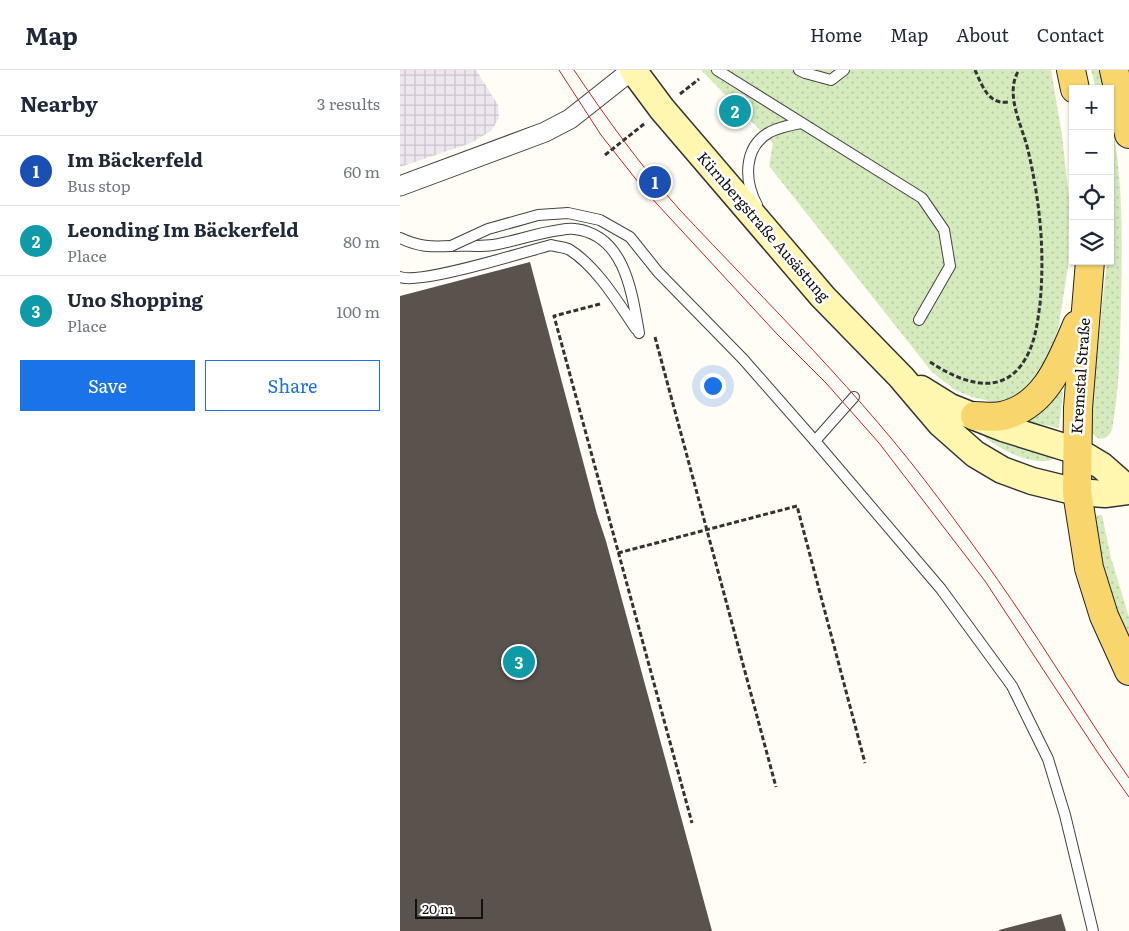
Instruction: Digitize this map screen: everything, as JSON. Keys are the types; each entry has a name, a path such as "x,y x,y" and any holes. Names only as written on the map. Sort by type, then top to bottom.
{"main road":[{"name":"Kürnbergstraße Ausästung","path":"632,70 662,109 776,244 823,297 901,377"},
{"path":"1071,70 1074,85"},
{"path":"1114,70 1129,134"},
{"name":"Kremstal Straße","path":"1090,265 1078,408 1077,492 1089,568 1104,616 1129,672"},
{"path":"975,416 1000,417 1016,412 1032,402 1050,383 1086,303"},
{"path":"901,377 950,407 1003,428 1077,451 1102,466 1129,490"},
{"path":"901,377 941,424 975,454 1002,470 1032,481 1077,492 1105,494 1129,490"}],"street":[{"path":"400,186 545,132 570,119 632,70"}],"lane":[{"path":"717,70 922,198 944,230 950,266 920,320"},
{"path":"799,70 831,80 844,70"},
{"path":"776,244 752,196 747,172 748,159 759,140 770,132 800,123"},
{"path":"452,246 488,229 538,215 568,213 600,220 630,237 658,272 743,359 941,589 1012,686 1048,759 1065,815 1093,931"},
{"path":"400,238 413,244 436,247 492,245 542,232 574,228 597,235 610,246 626,272 633,296 639,333 616,300 584,262 569,249 551,245 430,276 400,277"},
{"path":"815,441 854,397"}],"path":[{"path":"975,70 987,95 1000,103 1008,102"},
{"path":"930,362 950,375 988,384 1012,376 1025,361 1033,344 1043,276 1043,244 1039,206 1012,89 1014,77 1018,70"},
{"path":"616,300 554,316 692,823"},
{"path":"652,330 776,787"},
{"path":"618,553 797,506 865,763"}],"shaded area":[{"path":"400,70 476,70 498,105 499,118 491,131 471,143 400,167"}],"green space":[{"path":"701,70 1051,70 1062,135 1069,200 1068,267 1059,324 1049,360 1040,376 1013,399 993,402 972,397 955,390 932,372 769,166 773,143"},
{"path":"1091,70 1099,70 1103,85 1095,85"},
{"path":"1114,134 1120,186 1122,256 1117,389 1113,427 1108,436 1101,439 1098,438 1090,430 1107,265 1114,265"},
{"path":"1059,390 1063,393 1059,428 1019,420"},
{"path":"977,431 1001,441 1056,458 1047,461 1025,459 1003,449"},
{"path":"1102,515 1111,558 1129,617 1129,640 1109,591 1101,561 1092,516"}],"building":[{"path":"732,103 742,115 738,119 727,107"},
{"path":"530,262 597,514 712,931 400,931 400,296"},
{"path":"1061,914 1066,931 999,931 999,930"}],"tram line":[{"path":"559,70 601,135 646,192 777,334 826,383 879,443 985,581 1129,797"},
{"path":"574,70 624,141 665,193 846,387 909,461 997,579 1129,778"}],"place":[{"name":"Leonding Im Bäckerfeld","path":"735,111"},
{"name":"Im Bäckerfeld","path":"655,182"},
{"name":"Uno Shopping","path":"519,662"}]}
